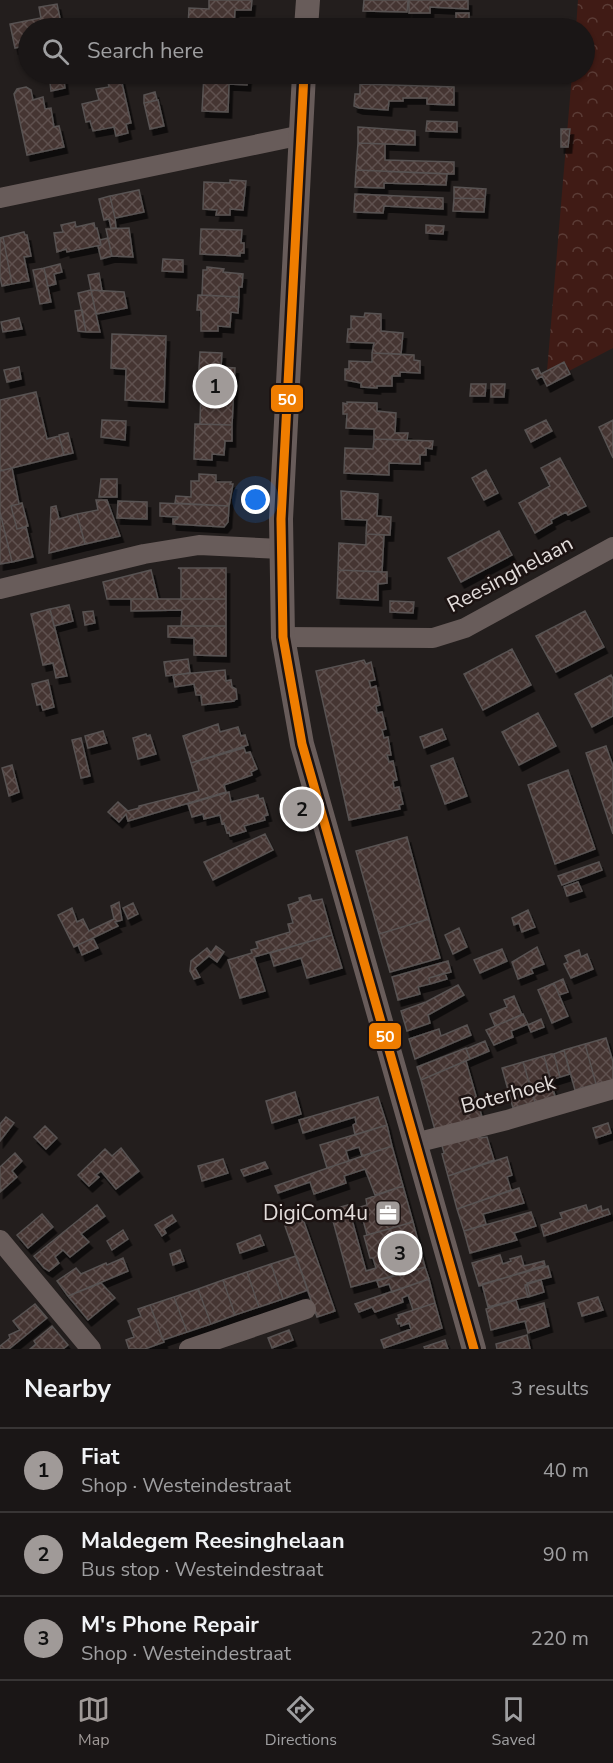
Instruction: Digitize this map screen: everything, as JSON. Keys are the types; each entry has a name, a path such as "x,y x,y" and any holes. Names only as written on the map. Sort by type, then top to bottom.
{"street":[{"path":"307,18 308,0"},
{"path":"304,84 280,549 283,638 302,744 474,1349"},
{"path":"0,198 302,135"},
{"path":"0,589 144,554 199,545 280,549"},
{"name":"Reesinghelaan","path":"283,638 433,638 465,628 613,547"},
{"name":"Boterhoek","path":"415,1143 507,1120 613,1089"},
{"path":"0,1240 91,1349"},
{"path":"189,1349 306,1309"}],"green space":[{"path":"578,0 613,0 613,348 546,383 571,84 595,84 595,18 577,18"}],"building":[{"path":"209,0 252,0 251,10 235,10 235,18 188,18 189,8 209,9"},
{"path":"364,0 408,0 407,12 363,11"},
{"path":"409,0 468,0 468,9 430,7 430,13 409,13"},
{"path":"57,4 60,18 41,18 39,7"},
{"path":"456,13 469,13 469,18 456,18"},
{"path":"18,22 18,47 15,48 10,24"},
{"path":"50,84 64,84 65,88 51,91"},
{"path":"108,84 122,84 131,123 126,124 128,133 116,136 114,127 93,131 90,121 86,122 82,104 99,100 96,89 109,87"},
{"path":"203,84 229,84 228,112 202,111"},
{"path":"360,84 454,87 454,105 427,104 427,98 403,98 403,101 389,101 388,110 359,108 354,106 355,94 360,94"},
{"path":"26,87 31,90 33,100 43,97 45,109 51,108 54,127 59,126 64,147 27,155 14,94 17,89"},
{"path":"155,92 157,100 144,103 144,95"},
{"path":"158,100 164,126 150,129 144,103"},
{"path":"427,121 457,122 457,132 426,131"},
{"path":"358,127 415,131 415,145 358,143"},
{"path":"561,129 570,129 568,147 561,147"},
{"path":"358,143 385,144 385,160 454,162 454,174 356,170"},
{"path":"356,170 447,174 446,185 384,183 384,188 355,187"},
{"path":"230,180 246,181 243,210 230,209 230,215 216,215 217,210 203,209 204,182 230,183"},
{"path":"454,187 486,189 485,199 454,198"},
{"path":"139,190 144,212 115,218 110,196"},
{"path":"355,194 443,198 443,209 384,206 383,213 354,212"},
{"path":"110,196 116,228 111,228 109,219 104,220 99,199"},
{"path":"454,198 485,199 484,212 453,211"},
{"path":"75,222 76,227 94,223 101,245 57,252 54,233 63,232 61,225"},
{"path":"426,225 444,226 443,234 426,233"},
{"path":"129,228 133,257 112,256 106,229"},
{"path":"201,229 242,230 241,243 244,243 244,253 240,253 240,256 200,254"},
{"path":"24,232 27,235 31,256 24,257 29,281 12,284 3,237"},
{"path":"3,237 12,284 2,286 0,238"},
{"path":"108,238 112,256 101,259 98,246 101,245 100,240"},
{"path":"163,259 183,260 183,272 162,271"},
{"path":"60,264 62,272 54,274 56,284 48,286 44,268"},
{"path":"207,267 224,269 223,272 243,274 239,297 202,295 203,270 207,270"},
{"path":"44,268 51,302 40,304 33,270"},
{"path":"99,273 102,291 91,290 88,275"},
{"path":"91,290 124,292 127,308 96,314"},
{"path":"91,290 100,332 86,332 78,293"},
{"path":"198,295 239,297 238,313 231,312 230,327 218,326 218,331 201,331 201,310 197,310"},
{"path":"82,310 86,332 78,331 75,311"},
{"path":"365,313 381,314 381,331 403,333 401,354 372,353 374,343 347,342 348,329 351,329 351,316 364,317"},
{"path":"19,318 22,329 3,332 1,322"},
{"path":"112,334 166,336 164,402 125,400 126,369 111,368"},
{"path":"200,352 222,353 221,367 235,368 232,425 200,424 201,386 198,386"},
{"path":"372,353 414,355 414,360 420,361 420,373 400,372 400,376 392,376 392,386 377,386 377,388 361,387 361,383 345,380 345,369 349,369 349,361 372,362"},
{"path":"564,362 570,374 547,386 542,376 537,379 532,370 538,368 541,374"},
{"path":"19,367 21,379 7,382 4,370"},
{"path":"471,384 486,384 485,396 470,396"},
{"path":"491,384 505,384 504,397 491,397"},
{"path":"36,392 47,439 59,436 64,455 0,471 0,400"},
{"path":"347,402 377,403 377,411 396,413 395,433 408,433 407,440 374,439 374,429 346,428 347,414 343,414 343,403 347,404"},
{"path":"102,420 126,421 125,440 101,437"},
{"path":"546,420 552,431 531,442 525,430"},
{"path":"613,420 613,458 599,427"},
{"path":"195,424 232,425 232,441 225,441 224,455 212,454 212,460 194,459"},
{"path":"68,433 73,453 64,455 59,435"},
{"path":"374,439 433,441 432,449 426,448 426,455 420,455 420,464 389,463 389,475 344,473 345,448 373,449"},
{"path":"560,458 586,506 568,515 566,512 535,533 519,503 550,486 541,468"},
{"path":"12,468 19,504 11,506 17,529 26,527 33,557 12,562 0,512 0,471"},
{"path":"486,470 498,493 484,500 472,478"},
{"path":"199,474 216,475 216,482 233,484 229,506 175,503 176,496 191,497 191,481 199,481"},
{"path":"101,479 117,479 117,497 99,497"},
{"path":"341,491 378,494 377,516 391,517 390,535 366,534 367,520 342,519"},
{"path":"96,500 107,500 120,536 85,544 77,514 98,510"},
{"path":"118,501 147,502 147,519 117,518"},
{"path":"22,503 28,526 17,529 11,506"},
{"path":"160,503 229,506 228,522 224,527 173,524 173,519 178,517 160,516"},
{"path":"56,506 59,519 77,514 85,544 49,553 51,507"},
{"path":"0,512 12,562 0,564"},
{"path":"499,531 512,555 461,582 448,558"},
{"path":"366,534 384,535 382,572 338,570 339,543 366,545"},
{"path":"178,568 226,568 226,599 181,599 181,569"},
{"path":"151,570 158,599 107,599 103,582"},
{"path":"338,570 387,572 387,583 378,584 378,600 337,598"},
{"path":"131,599 226,599 226,626 181,626 182,610 131,611"},
{"path":"390,601 414,602 413,613 390,612"},
{"path":"69,605 73,621 54,626 50,609"},
{"path":"50,609 67,676 56,678 53,663 43,665 31,614"},
{"path":"93,611 95,623 85,625 83,612"},
{"path":"585,611 604,647 556,672 536,636"},
{"path":"168,626 226,626 226,656 194,655 194,638 168,637"},
{"path":"512,649 531,685 483,710 464,674"},
{"path":"188,659 190,673 166,676 164,662"},
{"path":"364,660 366,664 371,662 375,680 369,681 371,688 376,686 380,705 376,706 377,713 382,712 386,729 382,730 384,738 388,737 391,755 387,755 389,762 393,761 397,780 393,781 394,788 399,787 403,804 399,805 400,809 349,820 316,671"},
{"path":"225,670 226,681 231,680 232,687 236,689 237,699 234,701 202,705 201,695 196,695 194,684 175,687 173,675"},
{"path":"611,675 613,679 613,716 592,727 575,694"},
{"path":"48,680 54,707 43,710 41,704 37,705 32,684"},
{"path":"538,713 556,746 519,765 502,732"},
{"path":"218,724 220,732 238,727 241,736 245,735 248,745 191,763 183,736"},
{"path":"442,729 446,739 424,748 420,737"},
{"path":"103,731 107,743 88,748 85,736"},
{"path":"150,735 156,754 138,759 133,738"},
{"path":"81,738 90,776 81,778 72,740"},
{"path":"606,746 613,766 613,834 586,753"},
{"path":"244,748 246,753 250,752 257,769 251,772 252,775 224,785 226,792 128,821 126,814 119,822 108,812 118,802 128,811 139,808 139,806 199,791 191,763"},
{"path":"453,758 467,796 445,804 431,766"},
{"path":"12,765 19,792 9,796 2,768"},
{"path":"568,770 595,849 555,864 528,785"},
{"path":"229,792 231,802 258,795 259,799 263,798 268,815 264,816 265,820 244,826 246,831 230,836 224,823 222,824 220,815 204,819 203,814 192,817 188,804"},
{"path":"265,834 273,850 213,880 204,862"},
{"path":"407,837 429,919 379,934 356,851"},
{"path":"599,862 602,870 562,885 558,876"},
{"path":"578,882 582,891 567,896 564,887"},
{"path":"310,895 312,901 322,899 332,935 254,957 265,991 240,998 228,960 252,953 251,950 258,948 256,942 290,932 288,924 293,923 288,905 300,901 299,898"},
{"path":"119,902 122,920 115,922 118,926 74,947 58,915 72,908 77,922 83,919 89,931 114,919 111,906"},
{"path":"133,903 138,914 128,919 123,908"},
{"path":"528,910 535,927 522,932 519,923 514,925 512,918"},
{"path":"429,919 440,958 390,972 379,934"},
{"path":"459,928 467,947 453,954 445,935"},
{"path":"332,935 342,968 307,978 301,958 274,966 270,953"},
{"path":"93,938 98,948 82,955 78,945"},
{"path":"216,946 224,952 217,962 209,956 195,968 200,977 194,979 190,971 191,961 207,948 211,953"},
{"path":"537,947 544,964 531,969 533,973 518,979 512,962"},
{"path":"502,949 507,961 480,973 474,960"},
{"path":"579,950 581,957 587,954 593,969 571,978 564,964 568,962 565,956"},
{"path":"448,961 451,972 429,978 430,984 418,987 420,994 398,1000 392,977"},
{"path":"445,973 447,979 430,984 429,978"},
{"path":"563,979 568,992 559,995 554,983"},
{"path":"554,983 568,1016 552,1023 538,990"},
{"path":"458,985 464,995 428,1015 430,1023 407,1031 401,1011 426,1002"},
{"path":"514,996 522,1015 495,1026 490,1014 507,1007 504,1000"},
{"path":"523,1014 528,1024 511,1031 513,1037 494,1045 486,1030"},
{"path":"541,1019 544,1027 531,1032 528,1025"},
{"path":"467,1025 471,1035 415,1059 409,1039 439,1029 441,1036"},
{"path":"606,1038 613,1062 613,1080 596,1084 585,1044"},
{"path":"485,1041 489,1051 470,1059 466,1049"},
{"path":"585,1044 596,1084 575,1090 564,1050"},
{"path":"466,1048 470,1059 421,1080 417,1067"},
{"path":"564,1050 570,1074 560,1077 554,1054"},
{"path":"554,1054 560,1077 551,1080 544,1056"},
{"path":"544,1056 555,1096 535,1102 523,1062"},
{"path":"466,1061 482,1117 435,1130 421,1080"},
{"path":"523,1062 535,1102 513,1108 502,1068"},
{"path":"295,1092 301,1114 272,1123 266,1101"},
{"path":"378,1097 387,1125 355,1135 353,1125 356,1123 355,1117 303,1133 299,1120"},
{"path":"6,1117 14,1123 0,1141 0,1124"},
{"path":"608,1123 611,1133 596,1138 593,1128"},
{"path":"387,1125 392,1146 362,1156 359,1147 346,1151 349,1161 327,1168 320,1145"},
{"path":"45,1126 57,1138 46,1149 34,1137"},
{"path":"478,1132 480,1138 487,1137 494,1160 448,1176 441,1142"},
{"path":"392,1146 403,1186 375,1195 365,1169 344,1176 346,1183 314,1194 310,1182 278,1193 275,1186"},
{"path":"121,1148 139,1171 116,1189 101,1171 96,1175 99,1177 89,1186 78,1175 105,1149 112,1156"},
{"path":"15,1153 22,1161 12,1171 17,1177 0,1192 0,1167"},
{"path":"507,1157 512,1175 507,1177 511,1190 457,1209 448,1176"},
{"path":"223,1159 228,1173 202,1181 198,1166"},
{"path":"265,1162 268,1168 244,1176 241,1170"},
{"path":"403,1186 413,1222 367,1235 362,1216 359,1217 357,1208 367,1205 366,1199"},
{"path":"519,1188 524,1203 483,1214 486,1224 464,1231 457,1209"},
{"path":"97,1205 105,1216 81,1234 89,1242 70,1257 63,1250 55,1257 59,1263 49,1271 44,1268 34,1256"},
{"path":"348,1205 366,1271 376,1268 373,1258 370,1258 364,1236 413,1222 425,1267 351,1287 330,1210"},
{"path":"586,1205 588,1211 601,1206 602,1211 608,1209 610,1214 544,1236 541,1225 562,1218 560,1213"},
{"path":"531,1212 536,1226 514,1233 517,1240 470,1253 464,1231"},
{"path":"42,1214 53,1227 28,1248 17,1235"},
{"path":"172,1215 176,1221 164,1229 166,1233 162,1236 155,1225"},
{"path":"303,1219 335,1311 317,1317 285,1226"},
{"path":"123,1230 128,1239 112,1250 107,1241"},
{"path":"260,1235 264,1245 240,1253 237,1244"},
{"path":"180,1250 184,1261 173,1265 170,1254"},
{"path":"500,1255 503,1264 521,1256 524,1266 544,1261 545,1265 479,1286 472,1263"},
{"path":"296,1256 308,1290 283,1299 271,1264"},
{"path":"123,1258 128,1271 68,1296 57,1281 76,1268 81,1274"},
{"path":"271,1264 283,1299 259,1307 247,1272"},
{"path":"548,1266 551,1277 527,1283 530,1296 488,1307 482,1284"},
{"path":"425,1267 429,1279 392,1292 389,1284 379,1287 377,1281"},
{"path":"247,1272 259,1307 235,1315 223,1280"},
{"path":"429,1279 435,1303 413,1310 408,1295 402,1298 403,1302 375,1312 372,1307 359,1312 355,1304"},
{"path":"223,1280 235,1315 211,1324 198,1289"},
{"path":"541,1280 544,1292 528,1297 525,1285"},
{"path":"101,1283 115,1298 88,1320 68,1296"},
{"path":"198,1289 211,1324 187,1332 174,1297"},
{"path":"174,1297 187,1332 163,1340 150,1305"},
{"path":"598,1297 603,1310 582,1316 578,1303"},
{"path":"516,1300 519,1310 544,1303 549,1326 528,1333 525,1321 491,1330 486,1309"},
{"path":"435,1303 442,1328 384,1348 381,1340 411,1329 409,1323 401,1326 401,1323 398,1324 396,1319 399,1318 398,1315"},
{"path":"35,1304 47,1318 9,1349 0,1349 0,1346 10,1338 9,1335 20,1330 13,1321"},
{"path":"150,1305 164,1342 145,1349 129,1349 126,1340 134,1337 128,1321 141,1316 138,1309"},
{"path":"52,1326 68,1345 63,1349 30,1349 36,1344 34,1341"},
{"path":"289,1330 293,1340 272,1348 268,1338"},
{"path":"527,1335 530,1349 497,1349 496,1344"},
{"path":"445,1340 448,1349 425,1349 424,1347"}],"transit line":[{"name":"50","path":"303,84 281,519 283,637 302,744 474,1349"}],"place":[{"name":"Fiat","path":"215,386"},
{"name":"Maldegem Reesinghelaan","path":"302,809"},
{"name":"DigiCom4u","path":"388,1213"},
{"name":"M's Phone Repair","path":"400,1253"}]}
